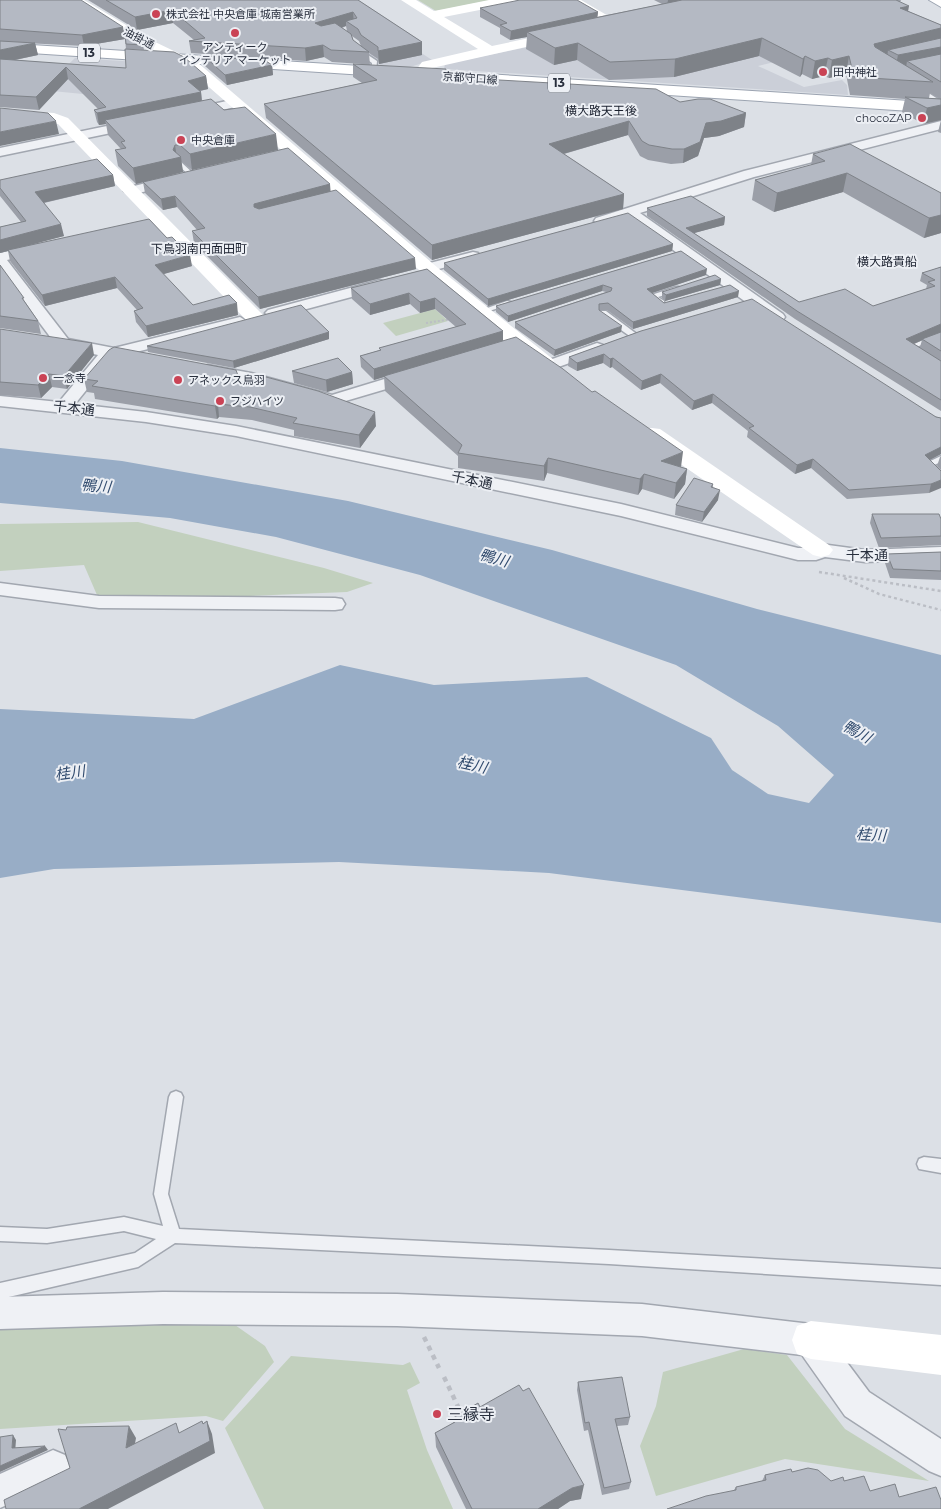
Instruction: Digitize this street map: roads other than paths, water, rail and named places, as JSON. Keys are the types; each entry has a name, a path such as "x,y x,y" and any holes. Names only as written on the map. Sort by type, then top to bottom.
{"street":[{"path":"407,0 489,50"},
{"path":"431,15 510,0"},
{"path":"572,0 620,23 596,28"},
{"path":"935,0 941,3"},
{"path":"79,2 102,2"},
{"name":"油掛通","path":"79,2 178,60 192,65 292,152 339,197 424,272 504,327 511,347 559,370"},
{"path":"420,74 427,66 434,63 576,32"},
{"name":"京都守口線","path":"0,47 941,108"},
{"path":"180,115 236,103"},
{"path":"0,114 54,118 63,121 256,318"},
{"path":"0,152 152,121"},
{"path":"584,226 749,174 941,125"},
{"path":"274,156 292,152"},
{"path":"131,191 198,175"},
{"path":"630,213 680,253 721,282 753,300 788,324"},
{"path":"141,224 160,220"},
{"path":"56,244 0,259 63,343"},
{"path":"424,272 483,253"},
{"path":"64,407 104,358 112,352 256,318 395,282"},
{"path":"735,306 753,300"},
{"path":"559,370 634,335 653,330"},
{"path":"45,340 149,359"},
{"path":"196,368 251,378 332,400 426,372"},
{"name":"千本通","path":"0,401 64,407 236,432 621,510 798,554 816,554 821,550 834,555 862,556 941,553"},
{"path":"632,421 821,550"},
{"path":"0,589 99,602 335,604"},
{"path":"0,1313 163,1308 397,1310 642,1320 941,1355"},
{"path":"811,1340 857,1404 941,1460"},
{"path":"0,1491 53,1467"}],"lane":[{"path":"356,44 357,50 375,62 374,71"},
{"path":"910,84 941,104"},
{"path":"179,163 198,175"},
{"path":"673,303 664,306 652,296 680,287"},
{"path":"480,312 518,301"},
{"path":"603,313 634,335"},
{"path":"941,334 910,347 941,367"},
{"path":"941,458 928,464 941,477"},
{"path":"173,1236 161,1194 176,1097"},
{"path":"924,1164 941,1166"},
{"path":"0,1234 47,1236 124,1224 173,1236 609,1257 941,1277"},
{"path":"0,1291 138,1260 173,1236"}],"water":[{"path":"0,448 122,461 348,501 552,550 757,609 941,655 941,923 549,873 339,862 54,869 0,878 0,709 194,719 340,665 434,685 587,677 711,738 732,770 768,794 809,803 834,775 778,726 676,665 420,575 276,537 170,518 0,503"}],"place":[{"name":"株式会社 中央倉庫 城南営業所","path":"156,14"},
{"name":"アンティーク インテリア マーケット","path":"235,33"},
{"name":"田中神社","path":"823,72"},
{"name":"chocoZAP","path":"922,118"},
{"name":"中央倉庫","path":"181,140"},
{"name":"一念寺","path":"43,378"},
{"name":"アネックス鳥羽","path":"178,380"},
{"name":"フジハイツ","path":"220,401"},
{"name":"三縁寺","path":"437,1414"}],"district":[{"name":"横大路天王後","path":"601,111"},
{"name":"下鳥羽南円面田町","path":"199,249"},
{"name":"横大路貴船","path":"887,262"}],"water label":[{"name":"鴨川","path":"96,486"},
{"name":"鴨川","path":"494,558"},
{"name":"鴨川","path":"857,732"},
{"name":"桂川","path":"472,765"},
{"name":"桂川","path":"70,773"},
{"name":"桂川","path":"871,835"}]}
